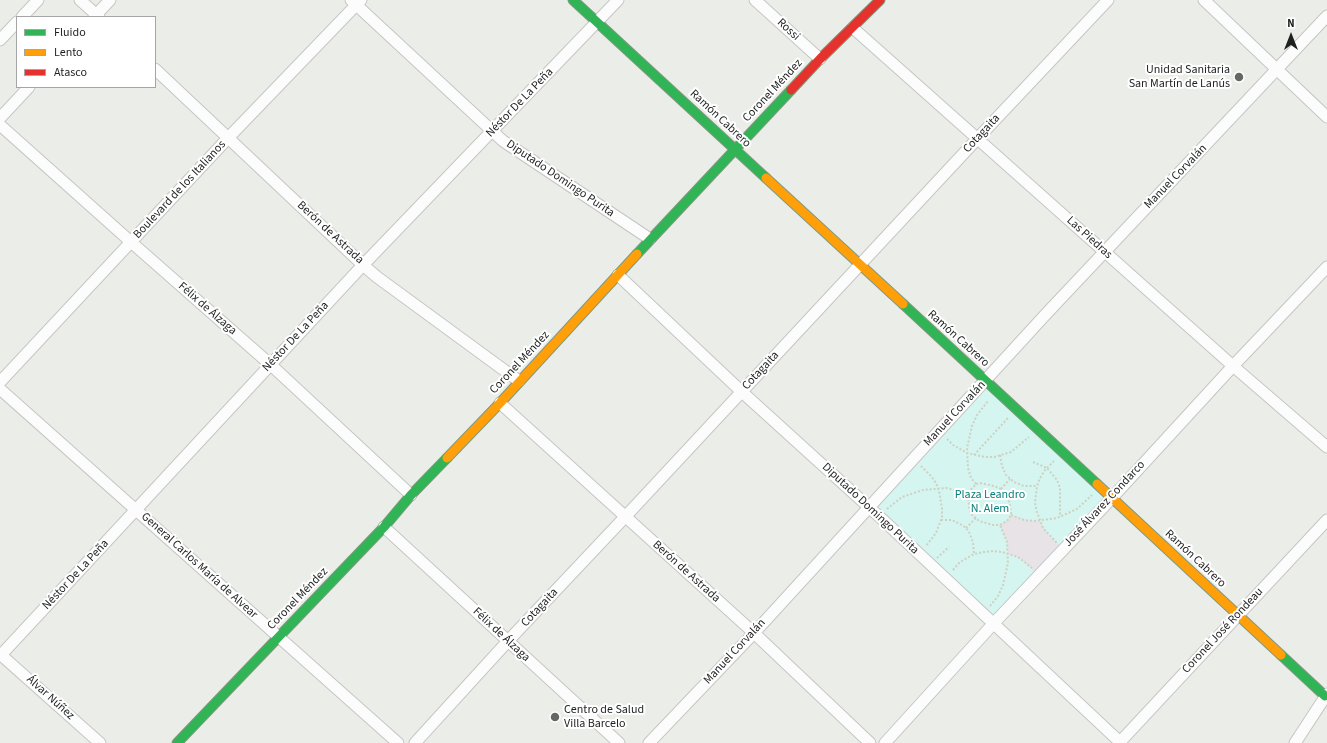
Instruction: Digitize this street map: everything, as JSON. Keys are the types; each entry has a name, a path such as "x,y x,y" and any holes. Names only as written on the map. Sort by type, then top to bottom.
{"street":[{"path":"23,16 38,0"},
{"path":"80,0 96,16 110,0"},
{"name":"Ramón Cabrero","path":"573,0 1326,695"},
{"name":"Néstor De La Peña","path":"0,655 363,265 618,0"},
{"name":"Rossi","path":"755,0 820,59"},
{"name":"Coronel Méndez","path":"177,743 384,527 411,495 500,403 650,239 820,59 880,0"},
{"name":"Cotagaita","path":"415,743 508,641 626,517 1108,0"},
{"path":"1204,0 1327,116"},
{"name":"Diputado Domingo Purita","path":"356,2 503,141 650,239"},
{"name":"Boulevard de los Italianos","path":"0,382 356,2"},
{"name":"Manuel Corvalán","path":"649,743 754,633 1046,314 1327,16"},
{"path":"0,40 16,23"},
{"name":"Las Piedras","path":"853,28 1233,366 1327,447"},
{"name":"Berón de Astrada","path":"156,70 377,277 519,381"},
{"path":"0,118 28,88"},
{"name":"Félix de Álzaga","path":"0,125 271,364 411,495"},
{"name":"José Álvarez Condarco","path":"885,743 994,623 1112,499 1233,366 1327,267"},
{"name":"Diputado Domingo Purita","path":"618,275 742,392 918,552 1120,743"},
{"name":"General Carlos María de Alvear","path":"0,389 398,743"},
{"name":"Berón de Astrada","path":"500,403 754,633 870,743"},
{"name":"Coronel José Rondeau","path":"1120,743 1327,520"},
{"name":"Félix de Álzaga","path":"384,527 620,743"},
{"name":"Álvar Núñez","path":"0,655 100,743"},
{"path":"1295,743 1326,695"}],"path":[{"path":"976,484 971,478 968,468 967,453 969,436 972,426 983,407 997,391"},
{"path":"974,455 1016,410"},
{"path":"941,430 953,445 967,453 986,457 1011,452 1037,429"},
{"path":"1064,454 1047,468 1037,486 1035,503 1043,528 1059,545 1065,547"},
{"path":"1000,455 1002,466 1006,475 1010,479 1024,486 1037,486"},
{"path":"912,459 931,476 938,488 942,508 941,520 936,533 918,552"},
{"path":"1033,462 1047,468 1057,480 1060,488 1060,517"},
{"path":"1001,489 1010,479"},
{"path":"976,484 987,484 1001,489 1008,497 1010,515 1007,522 1000,525 986,524 979,521 971,514 968,493 976,484"},
{"path":"1010,515 1024,520 1040,521 1060,517 1077,509 1092,495 1098,486"},
{"path":"882,519 886,510 902,497 923,490 938,488 956,489 968,493"},
{"path":"966,528 976,518"},
{"path":"941,520 952,520 966,528 973,542 974,554"},
{"path":"983,613 993,604 1004,585 1008,563 1008,553 1007,542 1000,525"},
{"path":"931,565 949,547"},
{"path":"946,579 960,562 974,554 993,551 1008,553 1018,557 1032,568 1037,577"}],"green space":[{"name":"Plaza Leandro N. Alem","path":"986,381 1111,499 994,623 869,508"}],"shaded area":[{"path":"1011,515 1024,520 1040,521 1048,535 1059,545 1034,572 1025,562 1008,553 1007,542 1000,525 1007,521"}],"traffic: fast":[{"path":"573,0 766,178"},
{"path":"637,254 791,90"},
{"path":"903,304 1097,484"},
{"path":"177,743 384,527 411,495 447,458"},
{"path":"1281,655 1325,696"}],"traffic: slow":[{"path":"766,178 903,304"},
{"path":"447,458 500,403 637,254"},
{"path":"1097,484 1281,655"}],"traffic: jam":[{"path":"791,90 880,0"}],"place":[{"name":"Unidad Sanitaria San Martín de Lanús","path":"1239,77"},
{"name":"Centro de Salud Villa Barcelo","path":"555,717"}]}
